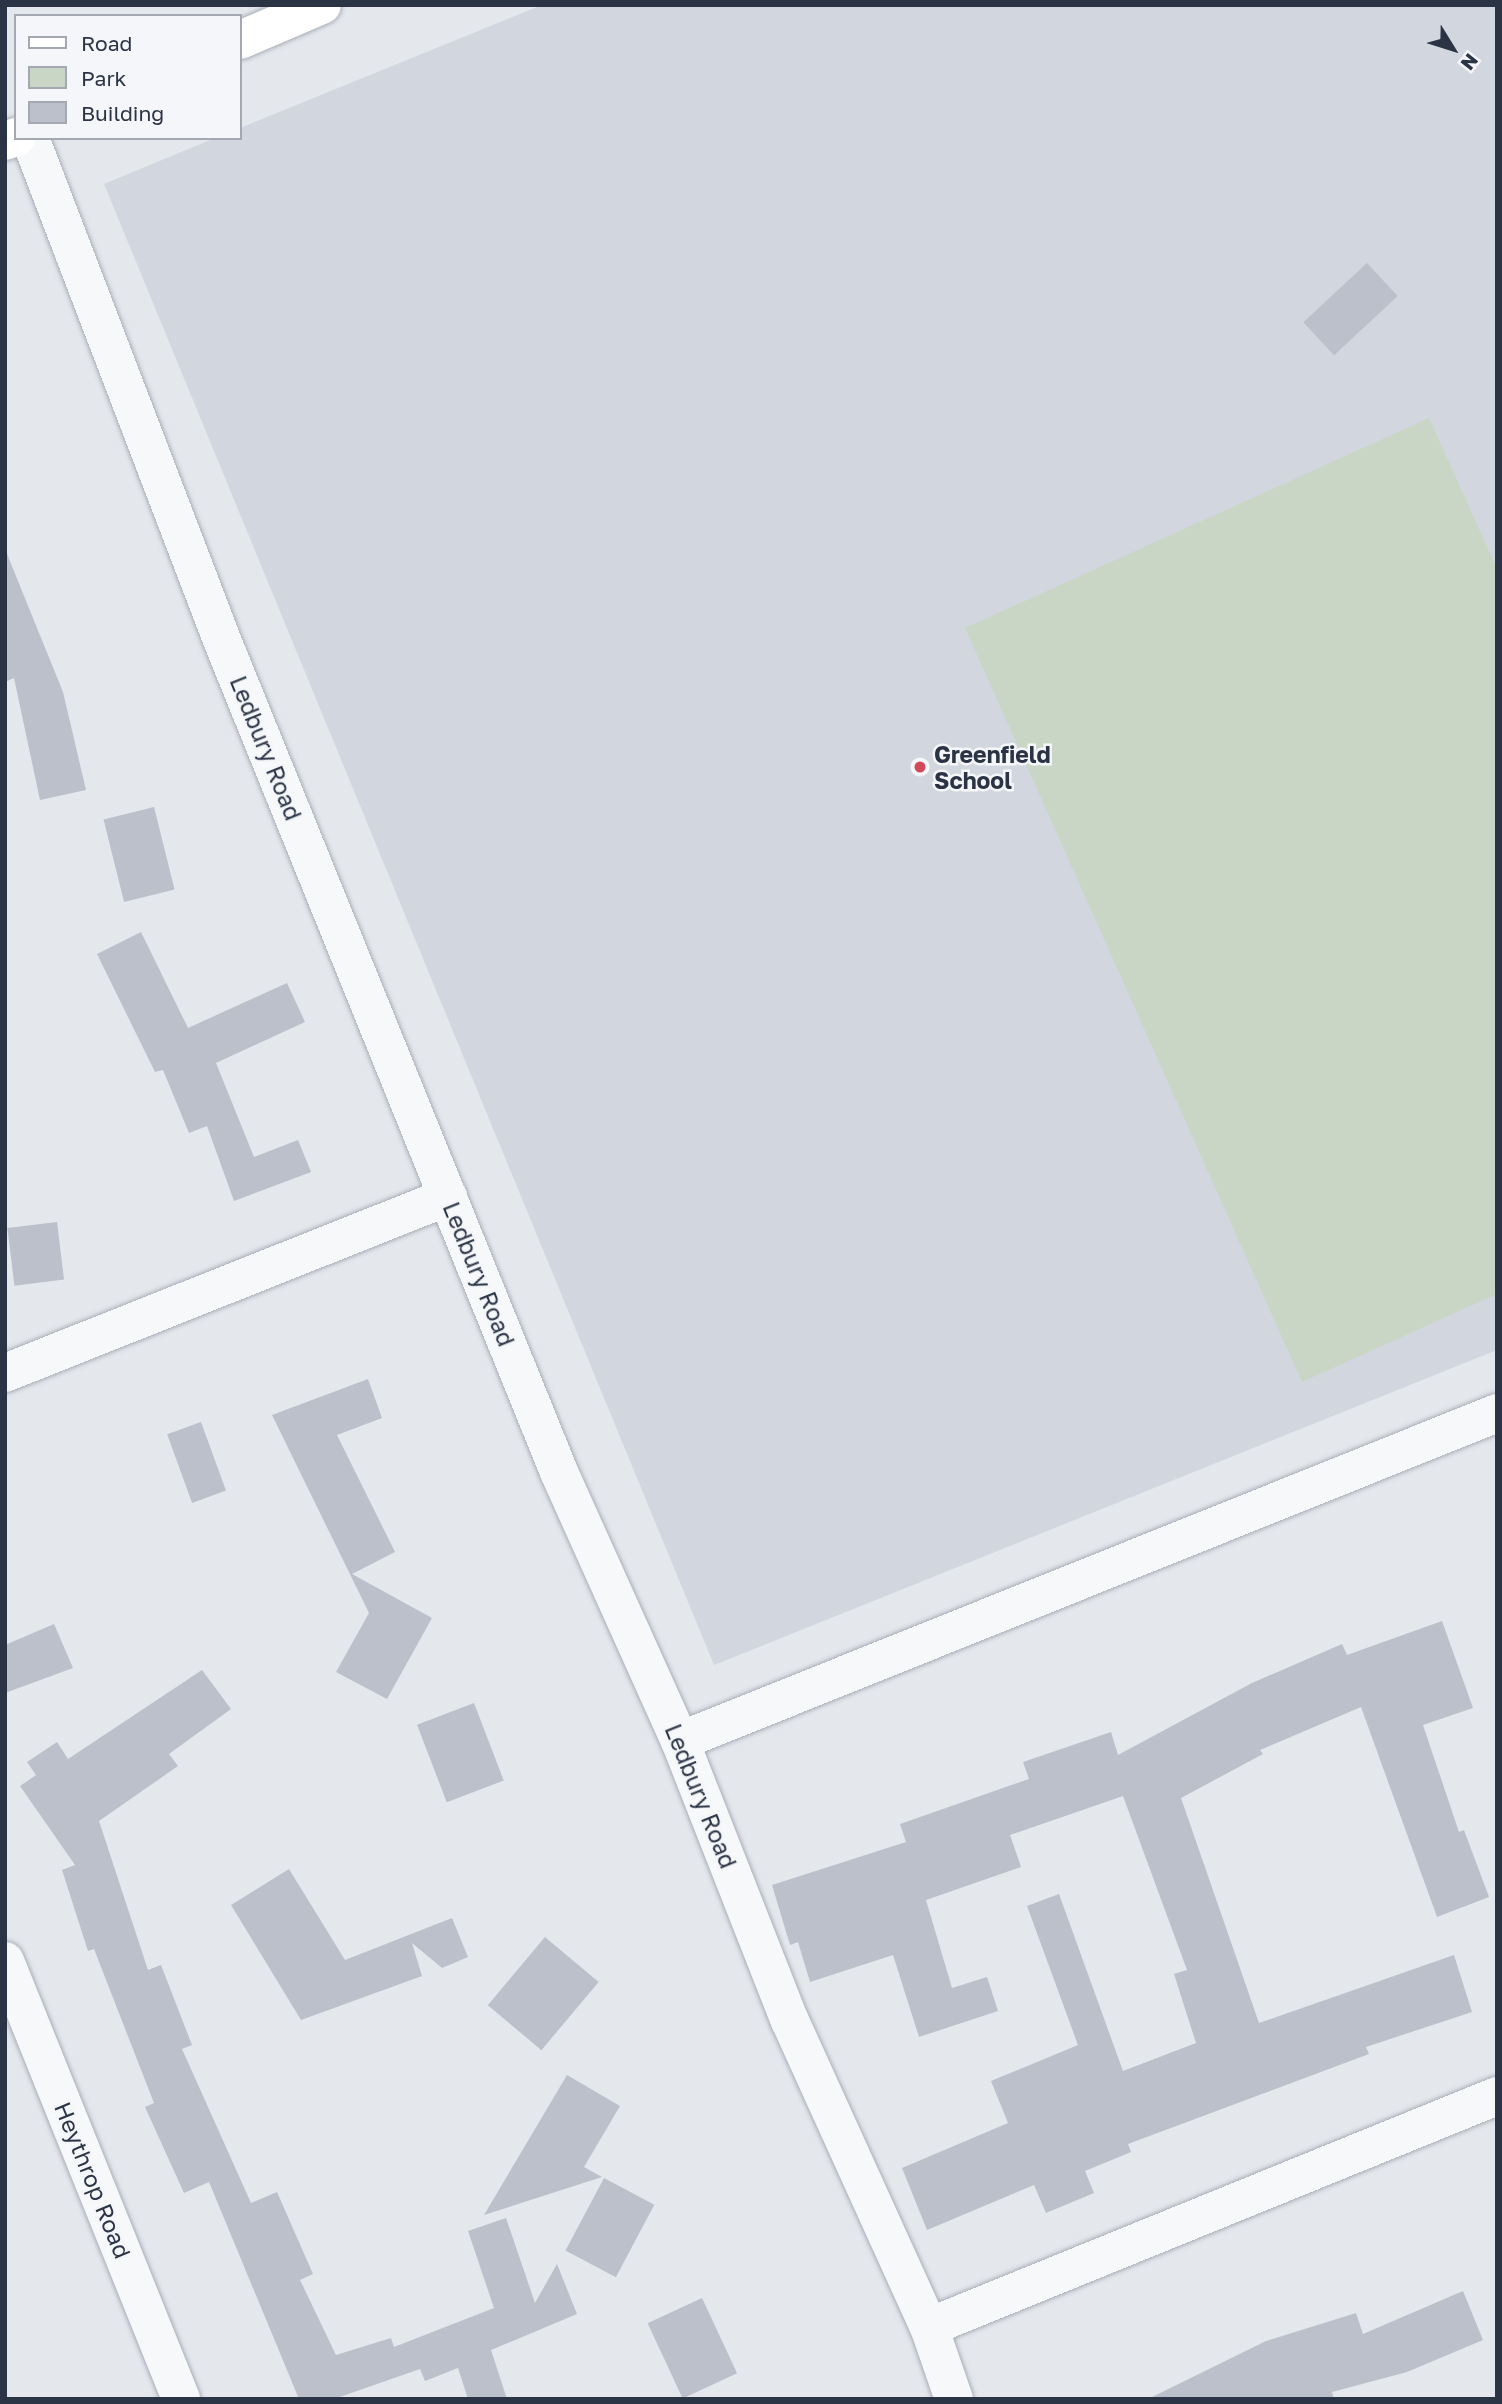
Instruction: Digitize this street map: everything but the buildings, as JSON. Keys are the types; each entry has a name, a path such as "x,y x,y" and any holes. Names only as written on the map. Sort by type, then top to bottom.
{"main road":[{"path":"257,24 322,5"}],"street":[{"name":"Ledbury Road","path":"31,140 222,640 559,1472 680,1741 790,2021 929,2327 954,2399"},
{"path":"5,1373 448,1197"},
{"path":"680,1741 1497,1413"},
{"name":"Heythrop Road","path":"5,1961 181,2399"},
{"path":"929,2327 1497,2096"}],"shaded area":[{"name":"Greenfield School","path":"542,5 1497,5 1497,1350 714,1665 104,184 210,140 242,140 242,127"}],"green space":[{"path":"1429,418 1497,569 1497,1294 1302,1382 965,628"}],"place":[{"name":"Greenfield School","path":"920,767"}]}
